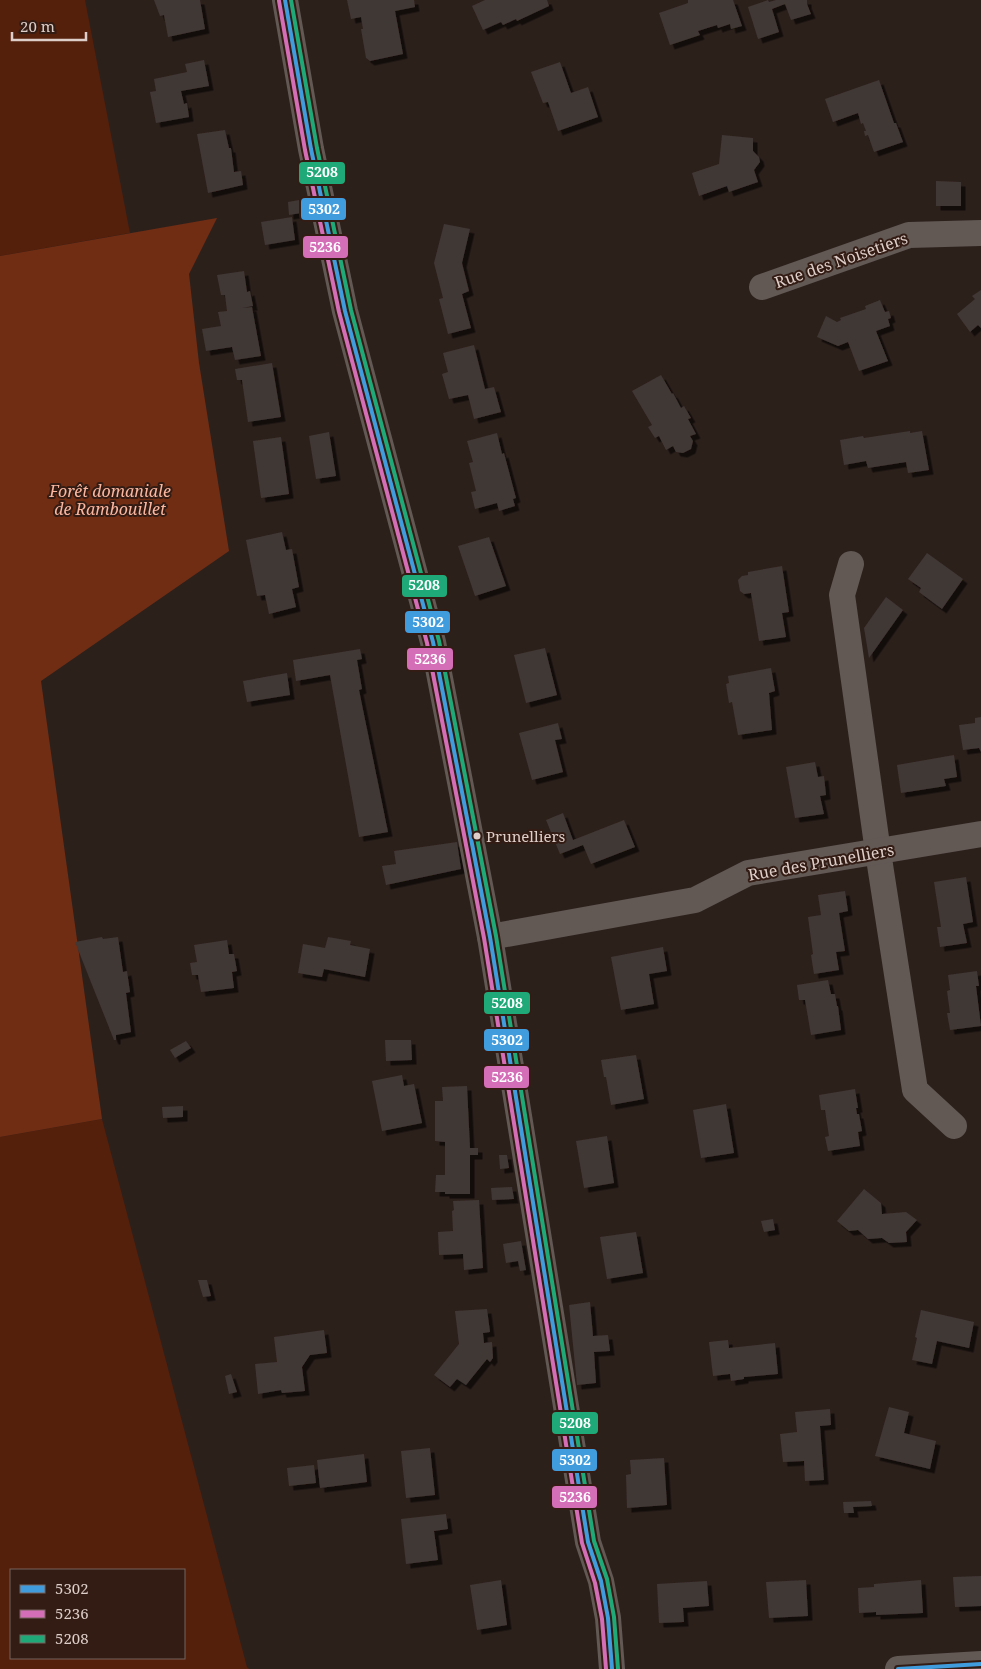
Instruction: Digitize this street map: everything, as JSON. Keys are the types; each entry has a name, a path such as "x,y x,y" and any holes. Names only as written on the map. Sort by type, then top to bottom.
{"street":[{"path":"285,0 311,149 343,302 433,642 490,937 588,1542 601,1581 608,1618 612,1669"},
{"name":"Rue des Noisetiers","path":"762,288 908,235 981,233"},
{"path":"851,564 842,595 878,852 915,1090 954,1126"},
{"name":"Rue des Prunelliers","path":"490,937 695,900 748,873 981,834"},
{"path":"898,1669 981,1664"}],"shaded area":[{"path":"0,0 85,0 130,233 0,256"},
{"path":"102,1119 249,1669 0,1669 0,1137"}],"green space":[{"name":"Forêt domaniale de Rambouillet","path":"217,218 189,274 199,363 229,551 41,681 102,1119 0,1137 0,256"}],"building":[{"path":"154,0 200,0 205,29 168,37 164,15 160,16"},
{"path":"347,0 414,0 415,7 395,11 403,54 370,61 366,58 361,17 351,19"},
{"path":"485,0 547,0 549,6 517,21 516,19 503,25 501,22 483,30 472,6"},
{"path":"688,0 733,0 742,26 731,29 730,24 718,28 717,25 698,31 700,35 670,45 659,13 688,3"},
{"path":"768,0 769,2 776,0 807,0 811,14 791,20 785,4 772,9 779,32 758,39 748,7"},
{"path":"204,60 209,86 181,91 184,104 187,103 189,117 156,123 150,92 156,91 154,79 187,72 185,64"},
{"path":"560,62 571,93 588,87 598,117 558,131 548,102 543,103 531,72"},
{"path":"879,80 894,123 896,123 903,142 874,152 868,135 865,136 864,131 866,131 863,123 861,124 858,113 833,122 825,99"},
{"path":"225,130 229,148 231,148 234,172 241,171 243,185 208,193 197,134"},
{"path":"722,135 753,138 753,151 759,157 760,162 754,170 758,182 729,192 727,186 699,196 692,173 719,164"},
{"path":"936,181 961,182 961,206 936,206"},
{"path":"299,200 301,213 289,215 288,202"},
{"path":"292,217 295,240 265,245 261,222"},
{"path":"444,224 470,229 462,263 469,291 462,294 471,328 448,334 439,299 443,298 434,263"},
{"path":"244,271 247,292 250,291 253,306 242,308 252,307 261,356 235,360 232,347 206,351 202,329 221,326 218,312 227,311 225,295 221,295 217,275"},
{"path":"981,290 981,328 978,325 970,332 957,314 975,299 972,296"},
{"path":"880,300 885,312 889,311 891,318 888,319 890,326 876,331 888,361 859,371 848,342 838,346 817,337 826,316 837,322 841,320 840,318 866,309 865,306"},
{"path":"474,345 485,389 494,387 501,412 474,419 468,395 449,399 442,374 448,372 443,353"},
{"path":"272,363 281,417 248,422 242,380 237,380 235,369"},
{"path":"661,375 681,408 684,406 691,418 688,419 696,434 690,436 693,441 691,449 683,453 676,452 673,446 666,450 659,436 655,438 648,427 652,425 632,391"},
{"path":"910,431 910,433 922,431 929,470 908,473 906,462 868,468 866,461 844,465 840,440"},
{"path":"329,432 336,476 316,479 309,436"},
{"path":"497,433 516,498 513,499 515,506 499,511 497,503 475,509 471,492 476,491 469,463 473,462 467,441"},
{"path":"281,437 289,494 261,498 253,441"},
{"path":"282,532 286,550 292,549 299,587 292,589 296,607 269,614 265,595 257,596 246,540"},
{"path":"489,537 506,586 475,596 458,546"},
{"path":"927,553 963,579 942,609 919,592 921,588 908,579"},
{"path":"782,566 789,612 782,613 786,637 759,641 751,593 744,594 740,591 738,580 742,576 748,575 748,572"},
{"path":"886,597 903,610 869,658 864,628"},
{"path":"545,648 557,695 526,703 514,655"},
{"path":"360,649 362,659 357,660 362,689 359,690 388,832 359,837 330,675 296,681 293,660"},
{"path":"771,668 775,691 769,693 772,730 738,735 732,702 729,703 726,684 729,683 728,676"},
{"path":"287,673 290,695 247,702 243,681"},
{"path":"981,717 981,752 979,748 963,750 959,725 975,723 975,718"},
{"path":"558,723 562,739 555,740 563,772 532,780 519,733"},
{"path":"954,755 957,777 944,779 946,786 901,793 897,765"},
{"path":"815,762 818,777 824,776 826,795 820,796 824,814 795,818 786,767"},
{"path":"563,813 573,840 624,820 635,847 591,864 583,845 560,854 546,820"},
{"path":"457,842 461,869 386,885 382,866 396,864 394,851"},
{"path":"966,877 973,922 963,924 967,943 940,947 937,927 941,927 934,882"},
{"path":"845,891 848,911 839,913 845,951 836,952 839,970 814,974 808,917 821,915 818,895"},
{"path":"102,937 103,939 118,937 123,972 127,971 130,992 126,993 131,1032 116,1035 116,1040 114,1040 75,942"},
{"path":"328,937 351,941 350,945 370,949 365,977 324,969 322,977 298,973 303,944 325,948"},
{"path":"227,940 229,954 234,954 237,971 232,972 234,988 201,992 198,975 192,975 190,963 197,962 194,945"},
{"path":"663,947 667,971 649,974 654,1004 621,1010 611,957"},
{"path":"977,971 979,986 976,986 981,1026 950,1030 947,1013 950,1013 947,991 950,990 948,975"},
{"path":"828,980 831,994 835,994 841,1030 811,1035 805,1000 799,1000 797,985"},
{"path":"385,1040 411,1040 412,1060 386,1061"},
{"path":"186,1041 191,1048 175,1058 170,1050"},
{"path":"636,1055 644,1099 611,1105 601,1060"},
{"path":"402,1075 404,1086 414,1084 422,1123 382,1131 372,1081"},
{"path":"467,1086 470,1148 478,1148 478,1155 470,1155 470,1194 435,1192 436,1175 445,1175 445,1142 435,1141 435,1101 443,1101 442,1087"},
{"path":"855,1089 857,1114 859,1114 862,1131 858,1132 860,1146 828,1151 825,1137 829,1136 825,1110 821,1110 819,1095"},
{"path":"726,1104 734,1153 701,1158 693,1110"},
{"path":"183,1106 183,1117 163,1118 162,1107"},
{"path":"607,1136 614,1183 584,1188 576,1141"},
{"path":"499,1155 507,1155 509,1168 500,1169"},
{"path":"512,1187 514,1199 492,1200 491,1188"},
{"path":"864,1189 881,1203 882,1214 906,1212 917,1220 906,1232 907,1242 889,1243 882,1238 868,1239 858,1230 849,1231 837,1221"},
{"path":"479,1200 483,1268 464,1270 463,1254 439,1255 438,1232 453,1231 453,1201"},
{"path":"773,1219 775,1230 764,1232 761,1221"},
{"path":"636,1232 643,1273 607,1279 600,1237"},
{"path":"521,1241 526,1270 520,1271 518,1261 506,1263 503,1244"},
{"path":"198,1280 207,1280 211,1296 203,1297"},
{"path":"590,1302 593,1336 608,1335 610,1351 594,1352 596,1383 577,1385 569,1305"},
{"path":"487,1309 490,1332 483,1333 484,1343 492,1342 493,1358 490,1362 487,1359 466,1385 457,1379 450,1387 434,1375 459,1344 455,1311"},
{"path":"921,1310 974,1322 969,1348 937,1341 932,1364 912,1360"},
{"path":"324,1330 327,1353 310,1355 302,1367 305,1391 282,1393 281,1390 258,1394 255,1364 277,1362 274,1337"},
{"path":"728,1340 729,1348 775,1343 778,1374 744,1377 744,1379 731,1381 730,1374 713,1376 709,1342"},
{"path":"231,1374 237,1392 229,1394 225,1376"},
{"path":"889,1407 909,1412 904,1433 936,1441 930,1469 875,1456"},
{"path":"830,1409 831,1425 820,1426 824,1480 805,1481 804,1461 783,1462 780,1434 797,1432 795,1412"},
{"path":"430,1448 435,1495 406,1498 401,1451"},
{"path":"364,1454 367,1482 320,1488 317,1460"},
{"path":"664,1458 667,1505 627,1508 626,1475 631,1474 630,1460"},
{"path":"314,1465 316,1483 289,1486 287,1468"},
{"path":"871,1501 872,1506 853,1507 854,1513 844,1513 843,1502"},
{"path":"446,1514 448,1529 434,1531 438,1560 406,1564 401,1519"},
{"path":"981,1576 981,1606 955,1607 953,1577"},
{"path":"501,1580 507,1625 477,1630 470,1585"},
{"path":"806,1580 808,1616 769,1618 766,1582"},
{"path":"921,1580 923,1613 876,1615 876,1612 859,1613 858,1588 874,1587 874,1584"},
{"path":"707,1581 709,1606 683,1608 684,1622 659,1623 657,1584"}],"transit line":[{"name":"5302","path":"285,0 311,149 345,311 433,642 490,937 588,1542 601,1581 608,1618 612,1669"},
{"name":"5208","path":"291,0 317,148 351,310 439,641 496,936 594,1541 607,1579 614,1617 618,1669"},
{"name":"5236","path":"279,1 305,150 339,312 427,643 484,938 582,1543 595,1583 602,1619 606,1669"},
{"name":"5302","path":"898,1669 981,1664"}],"place":[{"name":"Prunelliers","path":"477,836"}]}
